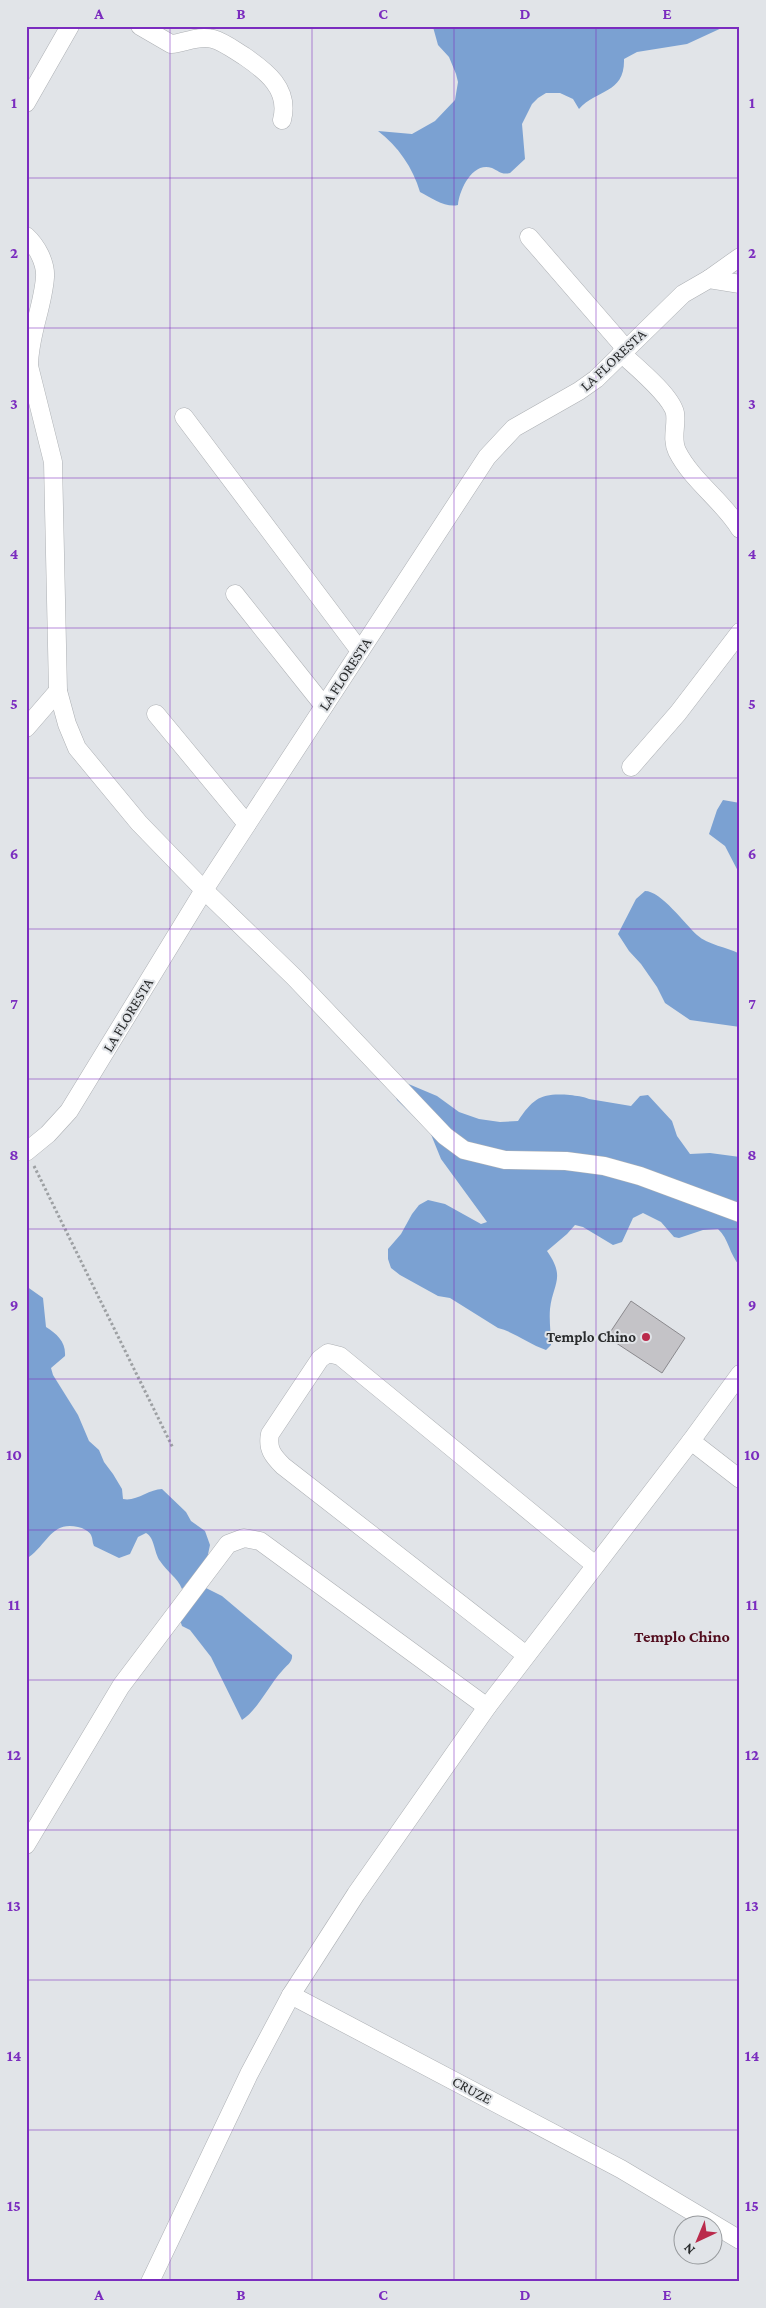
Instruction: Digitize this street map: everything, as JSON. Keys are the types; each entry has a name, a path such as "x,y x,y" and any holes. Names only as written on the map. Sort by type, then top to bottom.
{"street":[{"path":"26,103 70,26"},
{"path":"140,26 171,44 192,39 212,39 230,46 267,72 275,81 283,97 285,112 282,120"},
{"path":"26,236 42,257 46,276 29,351 29,366 53,462 58,691 67,724 77,748 139,823 204,890 295,978 426,1118 464,1150 505,1160 566,1161 604,1166 640,1176 740,1213"},
{"path":"529,237 624,351 667,398 675,412 674,440 677,450 688,468 733,518 740,529"},
{"name":"LA FLORESTA","path":"27,1152 48,1134 69,1111 204,890 486,457 514,428 579,392 596,379 683,294 708,280 740,257"},
{"path":"708,280 740,284"},
{"path":"184,417 360,651"},
{"path":"235,594 324,706"},
{"path":"631,767 678,713 740,632"},
{"path":"26,728 58,691"},
{"path":"156,714 247,824"},
{"path":"526,1655 291,1472 272,1454 268,1443 270,1434 320,1359 328,1353 340,1356 595,1565"},
{"path":"150,2282 249,2074 290,1995 356,1894 487,1707 691,1441 740,1374"},
{"path":"691,1441 740,1479"},
{"path":"26,1845 121,1686 228,1544 244,1538 260,1541 487,1707"},
{"name":"CRUZE","path":"290,1995 653,2187 740,2240"}],"path":[{"path":"27,1152 173,1448"}],"shaded area":[{"path":"726,26 687,44 637,52 624,59 620,79 615,85 579,109 573,99 560,93 546,93 538,98 532,104 522,124 525,159 510,173 502,173 485,167 478,169 464,185 458,205 453,206 439,202 420,192 404,158 392,143 378,131 412,134 435,121 455,100 458,82 456,74 449,57 438,45 433,27"},
{"path":"723,800 740,803 740,875 725,846 709,834 717,810"},
{"path":"645,891 658,896 701,938 740,954 740,1027 690,1020 665,1003 657,987 618,934 636,899"},
{"path":"399,1080 437,1096 459,1112 479,1119 500,1122 518,1121 534,1102 545,1096 570,1095 631,1106 640,1096 648,1095 672,1121 677,1136 690,1154 710,1153 740,1157 740,1266 733,1257 725,1237 718,1229 703,1230 679,1238 674,1237 661,1222 643,1213 633,1218 622,1242 613,1245 583,1227 575,1225 547,1251 556,1268 557,1280 550,1309 551,1345 546,1350 498,1328 450,1298 438,1296 391,1268 388,1259 388,1249 401,1234 419,1205 428,1200 445,1204 481,1224 487,1222 441,1159 430,1132 397,1100 391,1082"},
{"path":"26,1286 43,1298 46,1327 57,1336 64,1347 65,1356 51,1368 53,1375 78,1415 89,1441 99,1450 104,1462 122,1489 123,1499 133,1499 162,1489 186,1512 191,1521 205,1531 210,1545 207,1559 182,1589 160,1561 151,1538 146,1533 138,1537 130,1554 119,1558 94,1546 91,1535 86,1530 78,1527 62,1527 56,1530 29,1557 26,1556"},
{"path":"204,1587 222,1596 292,1655 290,1662 258,1704 242,1720 211,1657 190,1630 182,1626 180,1620 198,1598 201,1589"}],"building":[{"name":"Templo Chino","path":"631,1301 685,1338 662,1373 607,1337"}],"place":[{"name":"Templo Chino","path":"646,1337"}],"district":[{"name":"Templo Chino","path":"682,1636"}]}
